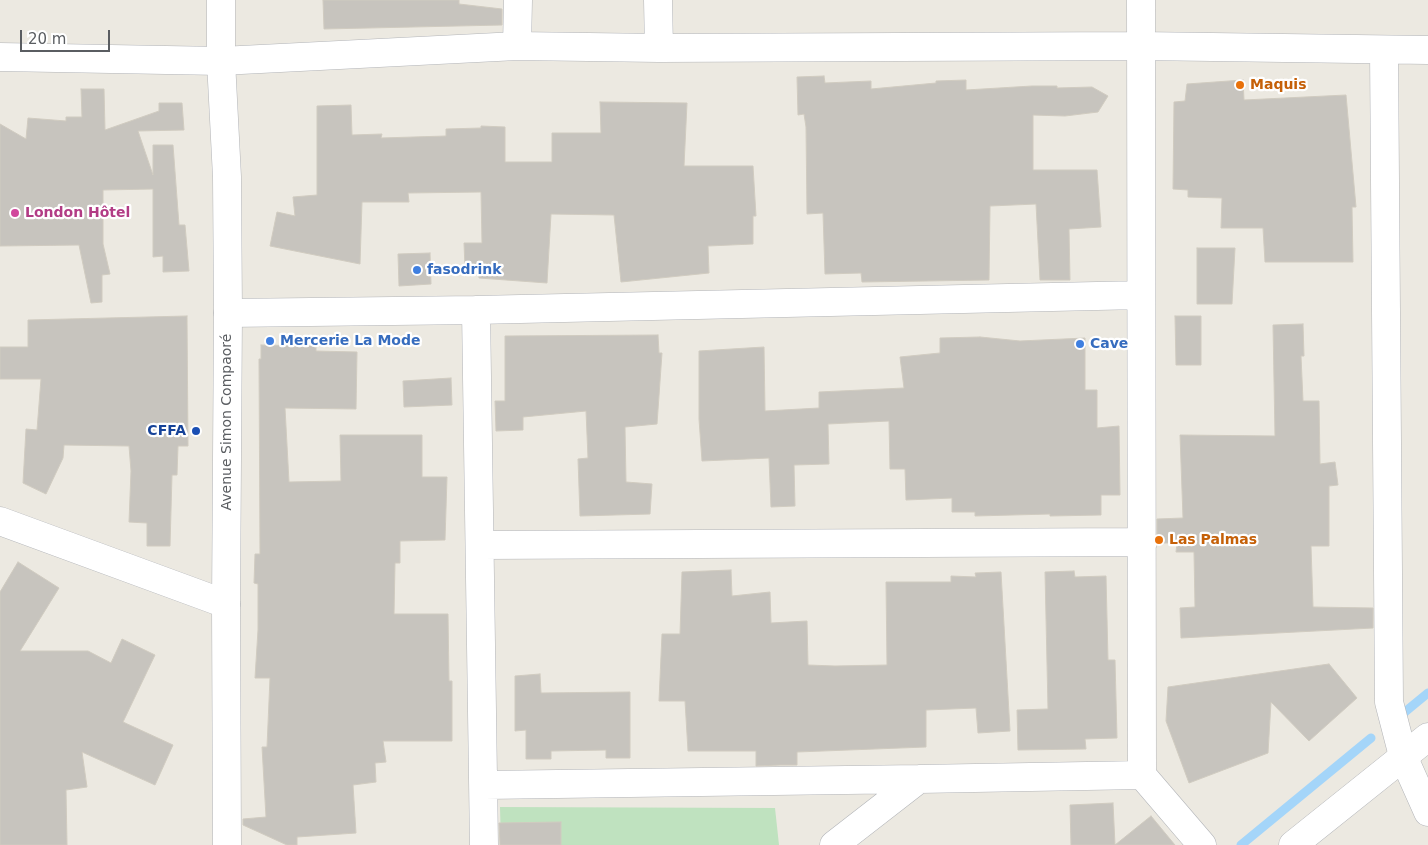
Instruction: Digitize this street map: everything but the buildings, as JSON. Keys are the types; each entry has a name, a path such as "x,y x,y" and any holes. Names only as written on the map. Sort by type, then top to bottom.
{"street":[{"name":"Avenue Simon Compaoré","path":"221,0 221,61 227,177 228,313 227,845"},
{"path":"517,46 518,0"},
{"path":"658,0 659,48"},
{"path":"1140,0 1143,542 1142,775 1202,845"},
{"path":"0,57 221,61 517,46 659,48 1140,46 1384,51 1428,50"},
{"path":"1384,51 1389,702 1403,756 1428,812"},
{"path":"228,313 476,310 1141,295"},
{"path":"476,310 485,785 484,845"},
{"path":"0,521 226,604"},
{"path":"480,545 1143,542"},
{"path":"1293,845 1428,737"},
{"path":"485,785 1142,775"},
{"path":"834,845 919,779"}],"green space":[{"path":"500,807 775,808 779,845 501,845"}],"waterway":[{"path":"1400,716 1428,693"},
{"path":"1241,845 1371,738"}],"place":[{"name":"Maquis","path":"1240,85"},
{"name":"London Hôtel","path":"15,213"},
{"name":"fasodrink","path":"417,270"},
{"name":"Mercerie La Mode","path":"270,341"},
{"name":"Cave","path":"1080,344"},
{"name":"CFFA","path":"196,431"},
{"name":"Las Palmas","path":"1159,540"}]}
